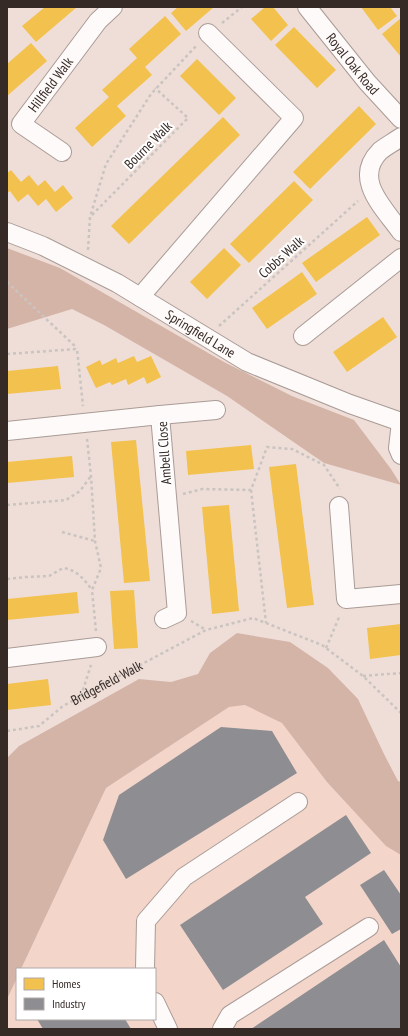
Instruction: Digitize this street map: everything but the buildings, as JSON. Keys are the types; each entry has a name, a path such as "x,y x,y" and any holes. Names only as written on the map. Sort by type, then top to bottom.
{"street":[{"name":"Hillfield Walk","path":"62,152 21,124 98,20 113,7"},
{"name":"Royal Oak Road","path":"307,7 367,82 401,119"},
{"path":"140,297 294,118 208,33"},
{"path":"401,137 380,151 370,166 368,177 371,190 401,232"},
{"name":"Springfield Lane","path":"7,232 42,246 117,283 205,338 247,362 350,404 401,422"},
{"path":"303,336 401,258"},
{"name":"Ambell Close","path":"164,619 177,613 160,415 216,410"},
{"path":"7,431 160,415"},
{"path":"401,422 398,448 401,455"},
{"path":"340,506 346,599 401,594"},
{"path":"7,658 97,647"},
{"path":"145,968 146,921 184,877 298,802"},
{"path":"222,1029 230,1015 288,980 369,927"},
{"path":"156,1004 168,1029"}],"path":[{"name":"Bourne Walk","path":"86,268 90,217 106,164 156,88 208,33 242,7"},
{"name":"Bourne Walk","path":"90,217 188,118 156,88"},
{"name":"Cobbs Walk","path":"205,338 371,190"},
{"path":"7,282 77,349 91,476 95,541 101,568 92,590 97,647 81,697"},
{"path":"7,354 77,349"},
{"path":"266,623 251,490 267,447 292,449 324,466 342,492 340,506"},
{"path":"7,504 66,500 80,491 91,476"},
{"name":"Ambell Close","path":"167,497 202,489 251,490"},
{"path":"62,532 95,541"},
{"path":"7,579 49,576 63,568 72,569 84,578 92,590"},
{"path":"326,648 346,599"},
{"name":"Bridgefield Walk","path":"7,731 39,726 63,706 206,630 253,618 326,648 363,676 401,713"},
{"path":"363,676 401,673"}],"shaded area":[{"path":"7,248 60,268 224,362 292,396 354,420 391,469 401,485 324,463 227,396 104,325 72,309 7,329"},
{"path":"237,633 290,642 328,668 358,699 384,754 398,781 401,782 401,855 386,846 327,782 282,723 245,705 229,707 106,788 21,968 16,968 16,980 7,999 7,758 19,746 139,679 171,682 198,674 210,653"},
{"path":"299,699 401,837 401,1029 7,1029 7,999 16,980 16,1020 156,1020 156,968 21,968 106,788 229,707"}]}
